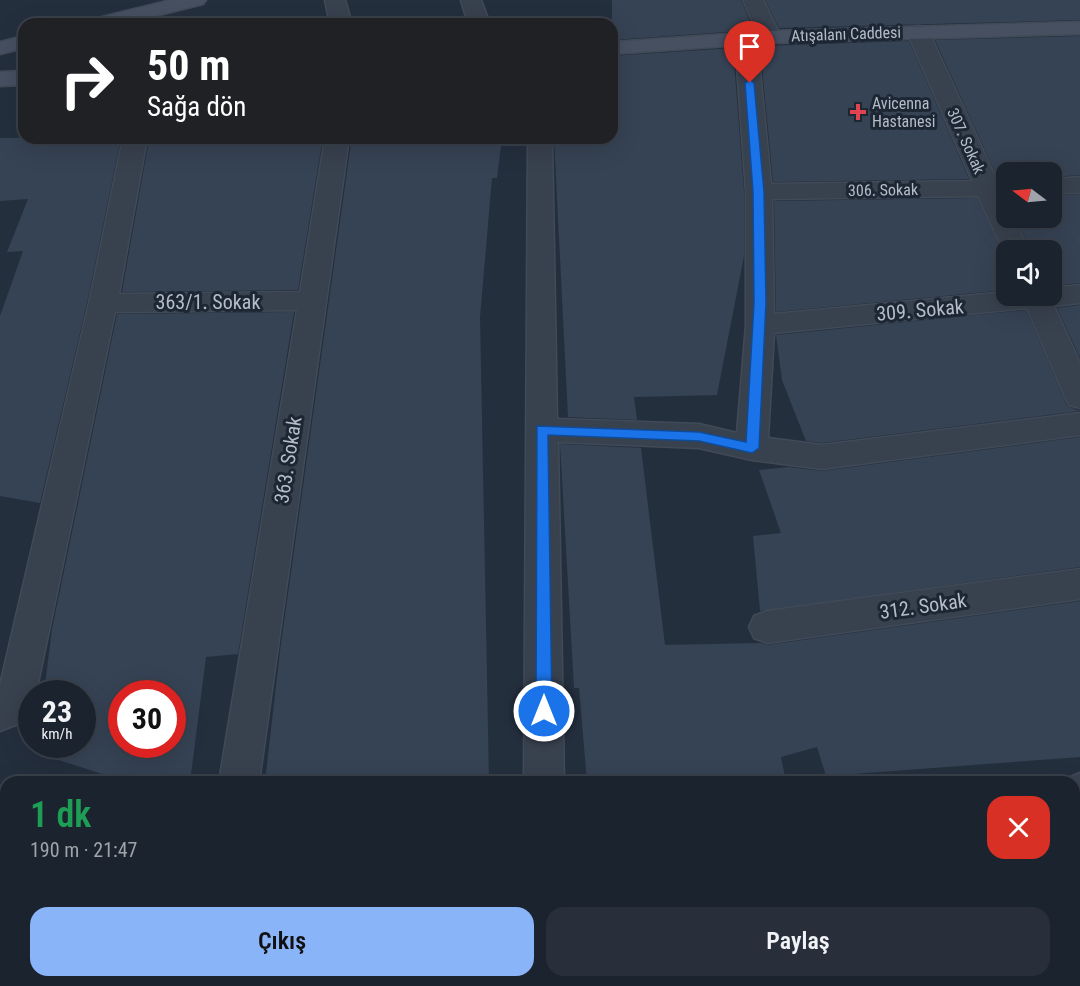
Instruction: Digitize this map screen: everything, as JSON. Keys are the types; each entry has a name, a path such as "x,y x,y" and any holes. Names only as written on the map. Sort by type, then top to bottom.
{"main road":[{"path":"122,18 196,0"},
{"name":"Atışalanı Caddesi","path":"618,48 758,38 1080,28"},
{"path":"0,48 18,44"},
{"path":"0,79 18,78"}],"street":[{"path":"335,0 340,18"},
{"path":"471,0 477,18"},
{"path":"752,448 760,325 758,38 753,0"},
{"name":"307. Sokak","path":"918,32 996,187"},
{"path":"0,713 14,708 103,303 134,144"},
{"name":"363. Sokak","path":"241,776 336,144"},
{"path":"540,144 544,776"},
{"path":"1062,186 1080,185"},
{"name":"306. Sokak","path":"759,192 996,189"},
{"name":"309. Sokak","path":"1062,295 1080,294"},
{"name":"363/1. Sokak","path":"103,303 312,301"},
{"name":"309. Sokak","path":"760,325 996,301"},
{"path":"1040,306 1080,397"},
{"path":"542,430 699,436 752,448 822,457 1080,424"},
{"name":"312. Sokak","path":"767,627 1080,585"}],"building":[{"path":"612,0 741,0 754,30 618,40 618,18 612,18"},
{"path":"765,0 1080,0 1080,20 779,28"},
{"path":"1080,36 1080,175 1062,176 1062,162 996,162 996,175 935,40"},
{"name":"Avicenna Hastanesi","path":"909,41 969,179 773,182 760,46"},
{"path":"733,48 744,192 744,256 717,395 634,397 637,420 568,417 554,144 618,144 618,56"},
{"path":"0,138 18,138 18,144 120,144 87,303 40,503 0,496 0,316 23,251 7,252 28,199 0,201"},
{"path":"322,144 298,290 122,292 148,145"},
{"path":"351,144 501,144 497,178 492,178 480,317 489,776 266,776 280,651"},
{"path":"1062,195 1080,195 1080,283 1062,285 1062,240 1026,240 1020,228 1062,228"},
{"path":"977,198 997,240 996,291 776,312 774,201"},
{"path":"1080,305 1080,358 1057,308"},
{"path":"1026,310 1067,406 1080,411 822,443 806,441 782,380 776,335"},
{"path":"294,312 238,654 206,657 191,776 108,776 53,758 96,758 96,680 46,680 52,629 117,314"},
{"path":"1080,437 1080,567 760,611 753,536 781,533 759,470 789,467 822,471"},
{"path":"560,444 641,448 665,645 760,643 767,645 1080,601 1080,757 826,776 817,747 781,757 785,776 586,776 579,688 574,688"}],"place":[{"name":"Avicenna Hastanesi","path":"858,112"}],"route":[{"path":"544,711 542,430 699,436 752,448 760,303 759,192 750,83"}]}
